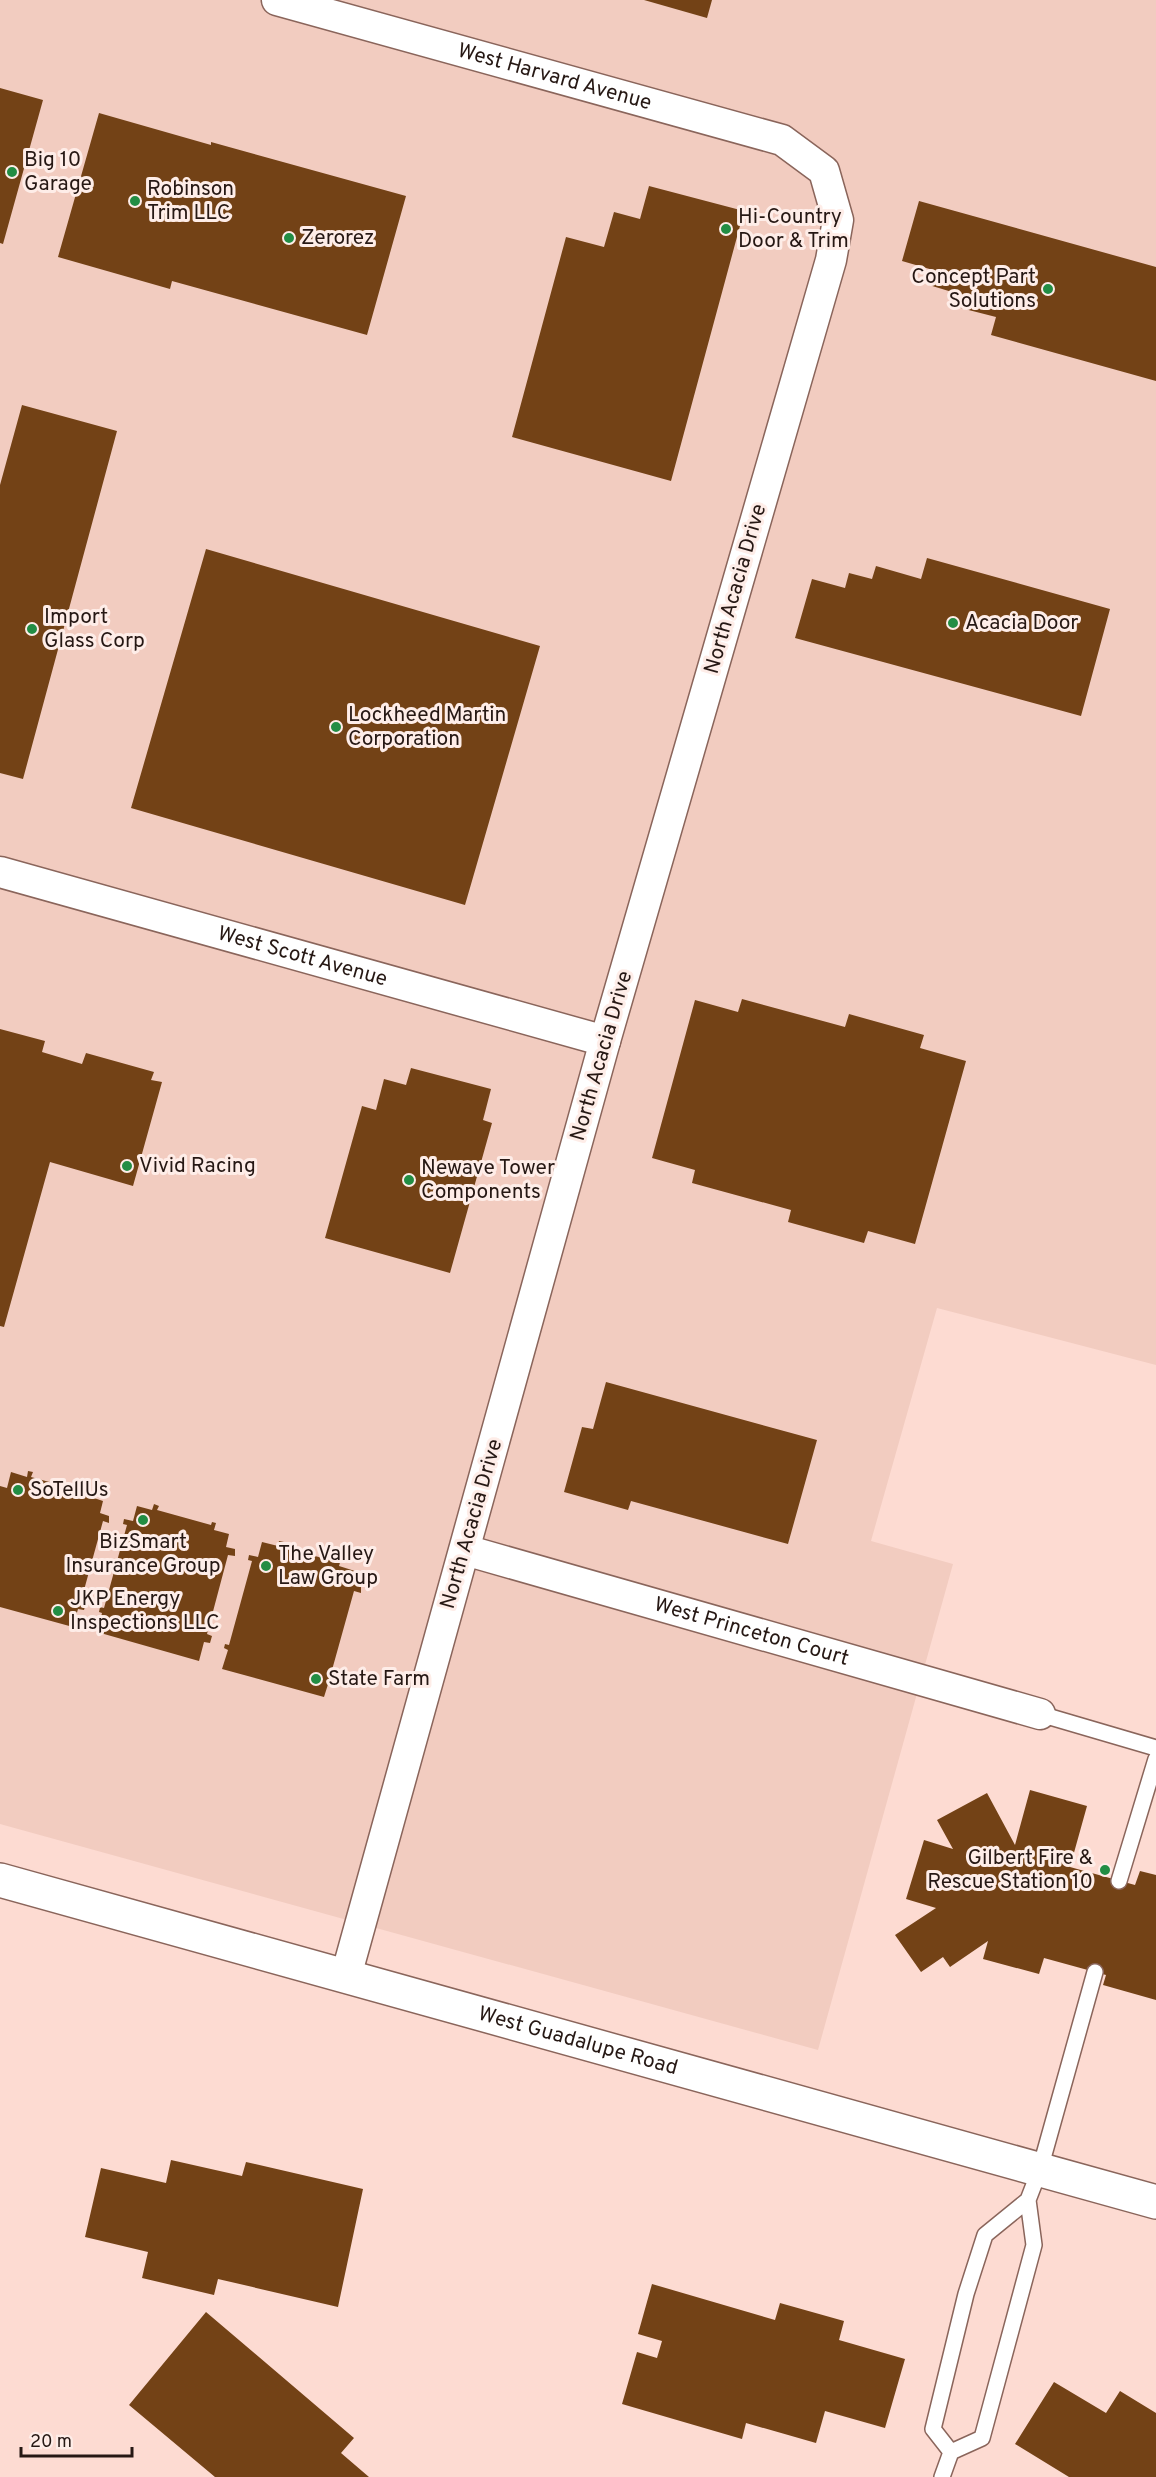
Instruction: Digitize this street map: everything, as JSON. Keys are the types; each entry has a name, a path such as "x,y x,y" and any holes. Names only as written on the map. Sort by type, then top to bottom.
{"main road":[{"name":"West Guadalupe Road","path":"0,1880 1156,2202"}],"street":[{"name":"West Harvard Avenue","path":"277,0 783,140 824,171"},
{"name":"North Acacia Drive","path":"346,1977 605,1041 831,260 838,220 824,171"},
{"name":"West Scott Avenue","path":"0,872 605,1041"},
{"name":"West Princeton Court","path":"465,1550 1040,1714"}],"lane":[{"path":"1040,1714 1156,1748"},
{"path":"1119,1881 1156,1759"},
{"path":"942,2477 951,2452 982,2438 1034,2245 1028,2200 1040,2169 1095,1972"},
{"path":"951,2452 933,2428 966,2294 985,2235 1028,2200"}],"shaded area":[{"path":"0,0 1156,0 1156,1365 937,1308 871,1541 953,1564 818,2050 0,1824"}],"building":[{"path":"644,0 712,0 707,18"},
{"name":"Big 10 Garage","path":"0,88 43,100 3,244 0,243"},
{"name":"Zerorez","path":"99,113 406,196 367,335 172,281 170,289 58,257"},
{"path":"649,186 744,211 671,481 512,437 566,237 604,247 614,212 640,219"},
{"name":"Concept Part Solutions","path":"919,201 1156,267 1156,381 991,335 996,317 949,305 952,292 929,285 933,270 902,261"},
{"name":"Import Glass Corp","path":"22,405 117,431 23,779 0,773 0,485"},
{"name":"Lockheed Martin Corporation","path":"206,549 540,646 465,905 131,808"},
{"name":"Acacia Door","path":"927,558 1110,609 1081,716 795,638 812,579 845,588 849,573 872,579 876,566 921,579"},
{"path":"742,999 845,1027 849,1014 924,1035 920,1048 966,1061 915,1244 868,1231 864,1243 788,1222 791,1210 692,1183 695,1170 652,1158 695,1000 738,1012"},
{"path":"0,1029 45,1041 42,1052 82,1064 86,1053 154,1072 151,1080 162,1082 133,1186 50,1162 4,1327 0,1326"},
{"name":"Newave Tower Components","path":"411,1068 491,1089 483,1120 492,1123 450,1273 325,1238 362,1106 376,1110 384,1079 406,1085"},
{"path":"606,1382 817,1440 788,1544 631,1501 628,1510 564,1492 582,1427 593,1429"},
{"path":"28,1471 33,1472 31,1477 86,1492 86,1489 90,1490 88,1496 103,1501 100,1513 109,1516 109,1523 103,1521 81,1601 86,1602 84,1610 78,1609 73,1627 0,1607 0,1486 7,1488 11,1472 27,1477"},
{"path":"154,1504 159,1506 157,1510 211,1525 212,1522 216,1523 214,1530 229,1534 226,1547 235,1549 235,1556 228,1555 207,1634 212,1636 210,1643 204,1642 199,1661 97,1632 102,1613 99,1612 100,1607 104,1608 127,1525 123,1524 124,1519 133,1521 137,1506 152,1510"},
{"path":"279,1541 284,1542 282,1547 337,1562 338,1558 341,1559 339,1566 355,1571 352,1583 361,1585 361,1593 354,1591 332,1670 337,1672 336,1680 330,1678 324,1697 222,1669 228,1650 224,1648 225,1644 229,1645 252,1561 248,1560 249,1555 258,1557 262,1542 278,1546"},
{"path":"1030,1790 1087,1806 1070,1867 1135,1885 1140,1871 1156,1875 1156,2000 1103,1985 1106,1975 1044,1958 1039,1974 983,1959 988,1941 950,1967 943,1957 921,1972 895,1935 936,1908 906,1899 924,1840 953,1849 937,1820 987,1793 1015,1845"},
{"path":"171,2160 242,2176 246,2162 363,2189 338,2307 218,2279 214,2295 142,2278 148,2252 85,2237 101,2168 166,2183"},
{"path":"652,2284 775,2320 780,2303 844,2321 839,2340 905,2359 885,2428 825,2411 816,2443 746,2423 742,2439 622,2404 637,2352 657,2358 662,2341 638,2334"},
{"path":"206,2312 354,2438 341,2453 369,2477 215,2477 129,2405"},
{"path":"1054,2382 1106,2413 1120,2391 1156,2413 1156,2477 1069,2477 1015,2444"}],"place":[{"name":"Big 10 Garage","path":"12,172"},
{"name":"Robinson Trim LLC","path":"135,201"},
{"name":"Hi-Country Door & Trim","path":"726,229"},
{"name":"Zerorez","path":"289,238"},
{"name":"Concept Part Solutions","path":"1048,289"},
{"name":"Acacia Door","path":"953,623"},
{"name":"Import Glass Corp","path":"32,629"},
{"name":"Lockheed Martin Corporation","path":"336,727"},
{"name":"Vivid Racing","path":"127,1166"},
{"name":"Newave Tower Components","path":"409,1180"},
{"name":"SoTellUs","path":"18,1490"},
{"name":"BizSmart Insurance Group","path":"143,1520"},
{"name":"The Valley Law Group","path":"266,1566"},
{"name":"JKP Energy Inspections LLC","path":"58,1611"},
{"name":"State Farm","path":"316,1679"},
{"name":"Gilbert Fire & Rescue Station 10","path":"1105,1870"}]}
